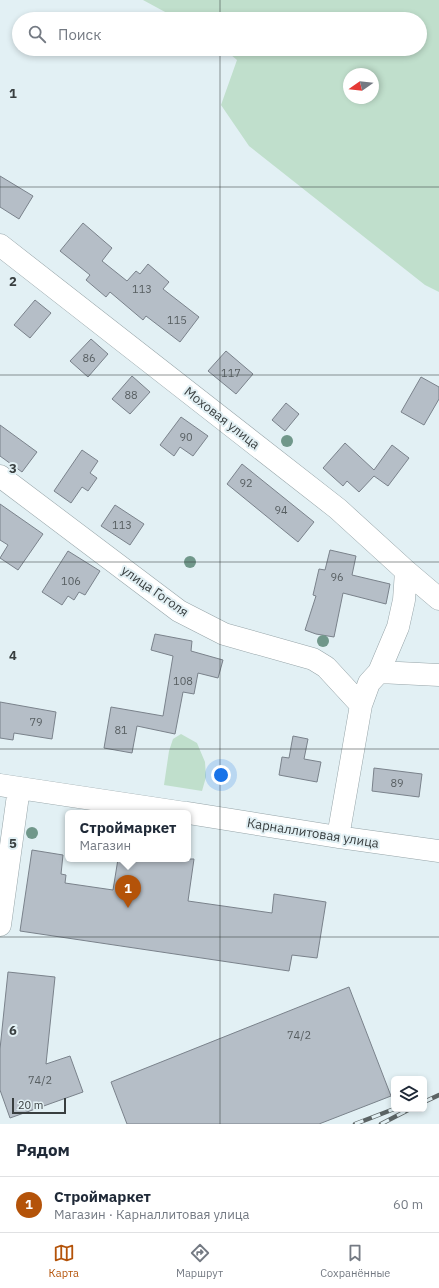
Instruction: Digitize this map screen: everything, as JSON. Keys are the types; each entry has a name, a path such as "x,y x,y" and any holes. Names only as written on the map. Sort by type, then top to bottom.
{"street":[{"name":"Моховая улица","path":"0,245 338,509 439,599"},
{"name":"улица Гоголя","path":"0,476 179,611 224,634 313,659 326,667 361,705"},
{"path":"338,837 361,705 369,683 378,672 398,628 404,600 406,571"},
{"path":"378,672 439,675"},
{"path":"0,925 9,787"},
{"name":"Карналлитовая улица","path":"9,787 166,810"},
{"name":"Карналлитовая улица","path":"191,814 338,837 439,851"}],"green space":[{"path":"143,0 439,0 439,292 425,285 249,146 221,105 237,60 232,56 427,56 427,12 165,12"},
{"path":"181,734 197,743 205,762 206,777 202,791 164,785 169,751 173,739"}],"building":[{"path":"0,176 33,196 19,219 0,207"},
{"path":"83,223 112,248 102,261 127,281 136,271 140,274 148,264 169,282 163,289 199,317 180,342 146,316 143,320 110,292 106,297 86,280 90,275 60,251"},
{"path":"35,300 51,313 30,338 14,325"},
{"path":"91,339 108,354 88,377 70,361"},
{"path":"226,351 253,374 236,394 208,371"},
{"path":"132,376 150,392 130,414 112,399"},
{"path":"421,377 439,387 439,399 424,425 401,412"},
{"path":"286,403 299,414 285,431 272,420"},
{"path":"181,417 208,436 193,456 180,447 174,456 160,445"},
{"path":"0,425 37,452 22,472 0,456"},
{"path":"345,443 374,470 392,445 409,458 388,486 374,476 359,492 347,481 343,486 323,468"},
{"path":"82,450 98,461 90,473 97,478 88,491 82,487 71,503 54,491"},
{"path":"242,464 314,522 298,542 227,484"},
{"path":"0,504 43,534 18,570 0,558 8,545 0,540"},
{"path":"115,505 144,524 130,545 101,526"},
{"path":"330,550 356,556 352,575 390,584 386,604 343,593 334,637 316,634 305,630 316,596 313,595 319,569 325,570"},
{"path":"68,551 100,571 85,595 79,592 74,600 68,596 62,605 42,592"},
{"path":"155,634 192,641 191,651 223,660 218,678 198,673 194,694 183,692 175,734 137,726 132,753 104,748 111,707 163,716 173,656 151,650"},
{"path":"0,702 56,712 52,739 14,733 13,740 0,738"},
{"path":"293,736 308,739 304,759 321,762 317,782 279,775 282,757 289,758"},
{"path":"374,768 422,774 419,797 372,791"},
{"path":"32,850 63,855 61,874 66,875 65,883 113,890 118,862 191,862 191,859 194,859 188,901 272,913 274,894 326,902 317,958 292,955 289,971 20,931"},
{"path":"8,972 55,977 46,1064 70,1056 83,1092 10,1118 0,1090 0,1049"},
{"path":"349,987 391,1096 319,1124 127,1124 111,1082"}],"railway":[{"path":"427,1101 439,1095"},
{"path":"355,1124 391,1110"},
{"path":"381,1124 404,1112"}],"place":[{"name":"Строймаркет","path":"128,908"}]}
